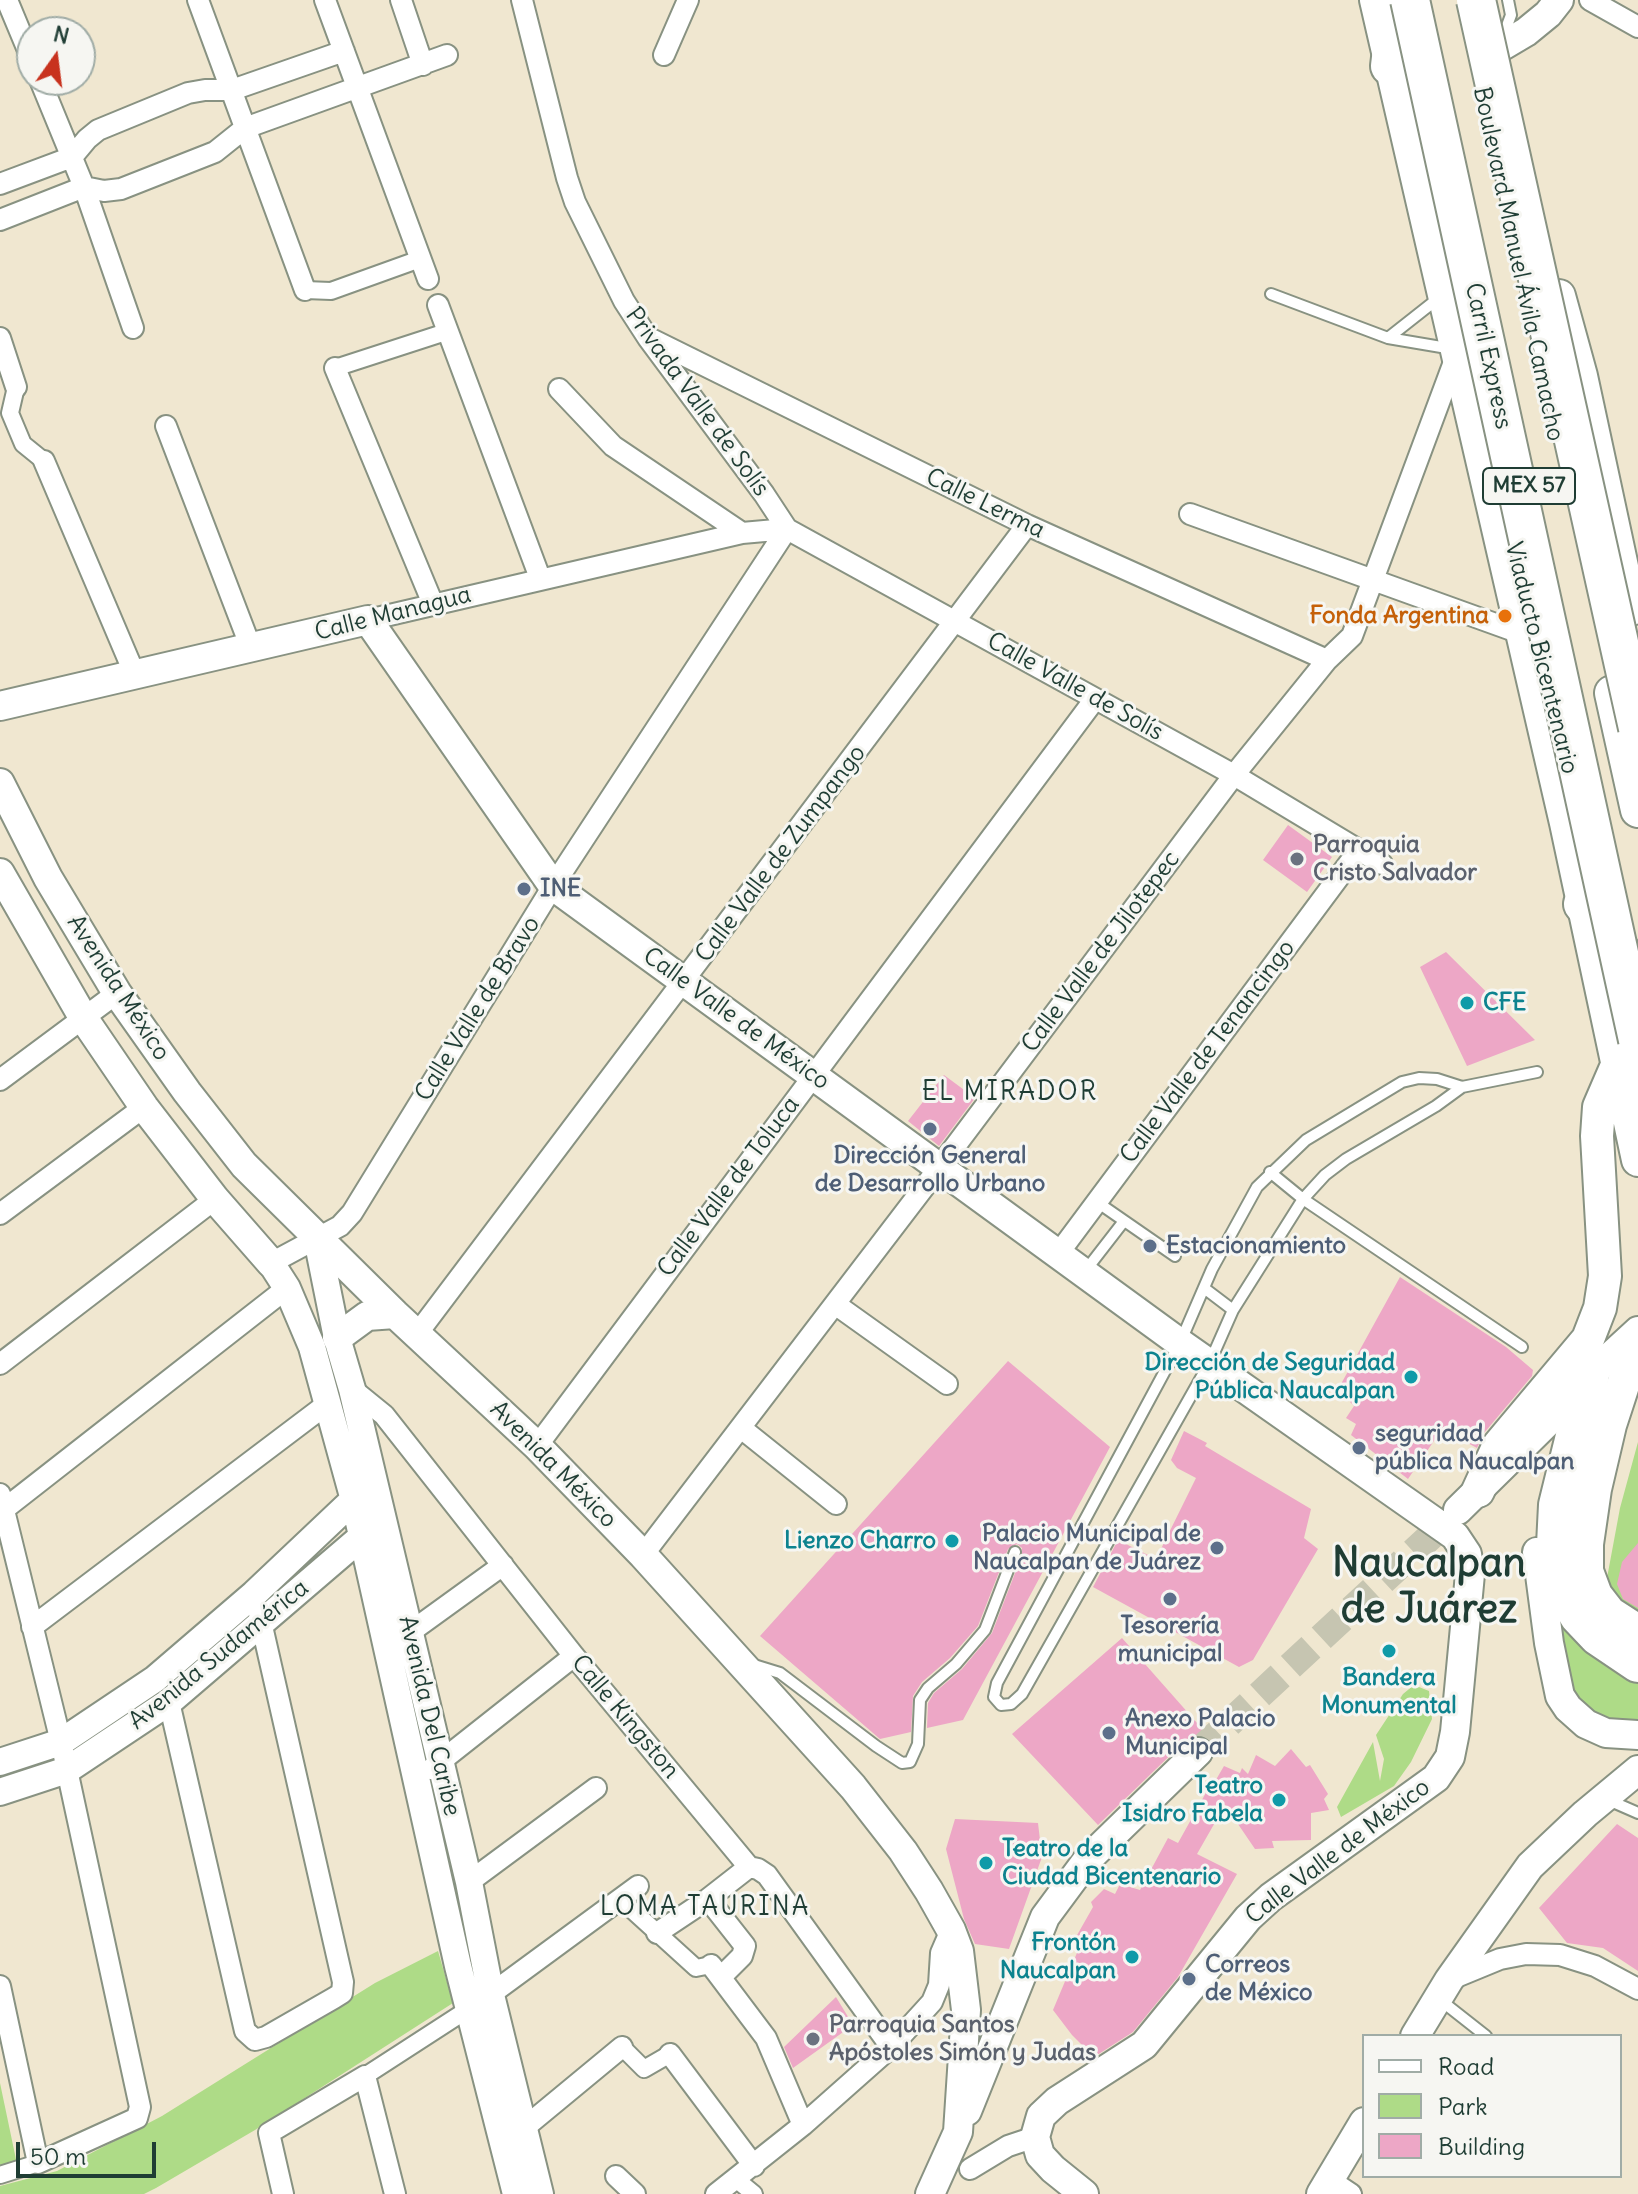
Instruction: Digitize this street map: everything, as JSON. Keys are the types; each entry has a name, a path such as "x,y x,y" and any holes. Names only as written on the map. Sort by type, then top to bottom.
{"highway":[{"name":"Viaducto Bicentenario","path":"1386,0 1417,141 1590,859 1631,1062"},
{"path":"1390,66 1398,0"},
{"name":"Carril Express","path":"1410,0 1631,1062"},
{"name":"Boulevard Manuel Ávila Camacho","path":"1420,0 1638,973"},
{"name":"Boulevard Manuel Ávila Camacho","path":"1458,0 1621,649 1638,810"},
{"path":"1476,0 1638,728"},
{"path":"1490,137 1502,63"},
{"path":"1621,649 1638,686"},
{"path":"1583,904 1638,973"},
{"path":"1582,1386 1558,1505 1555,1565 1558,1581 1579,1616 1598,1636 1638,1663"}],"main road":[{"path":"1376,0 1583,904 1631,1062 1638,1160"},
{"name":"Boulevard Manuel Ávila Camacho","path":"1488,0 1581,376 1621,649"},
{"path":"1502,63 1526,32 1559,0"},
{"name":"Calle Managua","path":"0,706 368,620"},
{"name":"Calle Valle de México","path":"368,620 553,886 1180,1343 1464,1513 1470,1574 1455,1732 1450,1757 1436,1778 1271,1897 1227,1942 1144,2045 1057,2101 1041,2116 1035,2137"},
{"name":"Avenida México","path":"0,783 48,878 117,993 187,1092 244,1165 395,1314 537,1446 643,1555 853,1787 903,1851 951,1930 959,1951 966,2010 958,2132 930,2194"},
{"name":"Avenida México","path":"0,873 84,1019 144,1107 215,1199 271,1263"},
{"path":"1464,1513 1499,1445 1588,1339 1600,1308 1605,1276 1599,1107 1631,1062"},
{"path":"324,1343 367,1316 395,1314"},
{"path":"1464,1513 1582,1386 1638,1331"},
{"path":"1638,1339 1610,1425 1595,1489 1587,1544 1587,1571 1596,1595 1610,1613 1638,1631"},
{"path":"1582,1386 1545,1485 1538,1527 1537,1554 1549,1643 1560,1696 1568,1708 1586,1724 1606,1733 1638,1735"},
{"path":"958,2132 1045,1917 1088,1859 1198,1752"},
{"path":"1416,2034 1443,1988 1530,1866 1638,1770"},
{"path":"1334,2189 1362,2126"},
{"path":"1035,2137 1040,2155 1082,2194"}],"street":[{"path":"7,0 16,22"},
{"path":"198,0 305,290 331,291 424,269 325,0"},
{"path":"401,0 423,65"},
{"name":"Privada Valle de Solís","path":"522,0 575,202 624,301 787,529"},
{"path":"664,55 688,0"},
{"path":"1590,0 1638,27"},
{"path":"0,184 72,157 98,130 188,93 232,90 344,51"},
{"path":"0,220 84,187 104,191 121,189 215,152 245,128 447,55"},
{"path":"47,96 84,187 133,328"},
{"path":"438,305 540,578"},
{"path":"433,604 335,368 449,331"},
{"path":"0,338 16,387 10,413 23,444 44,461 135,675"},
{"name":"Calle Lerma","path":"648,338 1027,525 1327,660"},
{"name":"Calle Valle de Jilotepec","path":"643,1555 1234,775 1327,660 1352,636 1458,351"},
{"path":"559,389 613,446 742,533"},
{"path":"166,426 251,648"},
{"path":"1190,514 1523,634"},
{"name":"Calle Valle de Zumpango","path":"417,1334 1027,525"},
{"name":"Calle Managua","path":"368,620 742,533 787,529"},
{"name":"Calle Valle de Solís","path":"787,529 1234,775 1382,864"},
{"name":"Calle Valle de Bravo","path":"271,1263 340,1226 352,1213 553,886 787,529"},
{"name":"Calle Valle de Toluca","path":"537,1446 1095,699"},
{"name":"Calle Valle de Tenancingo","path":"1058,1254 1359,850"},
{"path":"0,1080 117,993"},
{"path":"0,1214 144,1107"},
{"path":"0,1364 215,1199"},
{"name":"Avenida Del Caribe","path":"317,1239 327,1404 364,1491"},
{"name":"Avenida Del Caribe","path":"271,1263 352,1389 364,1491 429,1771 469,1882 481,2002 516,2194"},
{"path":"0,2175 38,2163 137,2118 140,2107 61,1742 2,1502 287,1288"},
{"path":"835,1304 947,1384"},
{"name":"Calle Kingston","path":"352,1389 384,1415 574,1656 749,1867 767,1875 891,2047"},
{"path":"32,1627 327,1404"},
{"path":"741,1428 836,1504"},
{"name":"Avenida Sudamérica","path":"0,1762 61,1742 155,1679 254,1594 364,1491"},
{"name":"Avenida Del Caribe","path":"372,1528 409,1633 458,1966 481,2002 524,2128 540,2194"},
{"name":"Avenida Sudamérica","path":"0,1792 67,1770 169,1702 372,1528"},
{"path":"409,1633 503,1565"},
{"path":"169,1702 245,2031 255,2040 266,2037 342,1993 343,1982 254,1594"},
{"path":"429,1771 574,1656"},
{"path":"469,1882 596,1788"},
{"path":"657,1933 749,1867"},
{"path":"283,2194 269,2133 481,2002 638,1886"},
{"path":"620,1899 696,1968 716,1971 742,1956 745,1946 708,1899"},
{"path":"716,2194 803,2125 891,2047 932,2002 939,1985 941,1953 951,1930"},
{"path":"1443,1988 1500,1959 1526,1954 1560,1955 1595,1966 1638,1989"},
{"path":"716,1971 766,2038 803,2125"},
{"path":"0,1986 38,2163"},
{"path":"524,2128 622,2047 644,2069 670,2054 754,2166"},
{"path":"365,2076 395,2194"},
{"path":"970,2169 1008,2146 1035,2137"},
{"path":"616,2176 635,2194"},
{"path":"737,2180 754,2194"}],"lane":[{"path":"1502,63 1511,15 1508,0"},
{"path":"1388,338 1445,293"},
{"path":"1271,294 1388,338 1458,351"},
{"path":"1462,1087 1437,1079 1419,1078 1402,1082 1306,1140 1270,1172 1247,1202 1180,1343 997,1683 994,1697 1001,1705 1011,1704 1022,1694 1210,1362 1233,1310 1303,1199 1325,1175 1346,1159 1436,1106 1462,1087 1537,1072"},
{"path":"1270,1172 1303,1199 1522,1347"},
{"path":"1097,1202 1175,1256"},
{"path":"1085,1272 1124,1221"},
{"path":"1204,1288 1233,1310"},
{"path":"740,1660 780,1673 876,1746 902,1763 910,1762 918,1744 920,1700 985,1630 1015,1552"},
{"path":"1604,1798 1638,1813"},
{"path":"1443,1988 1484,2034"}],"green space":[{"path":"1638,1442 1638,1619 1610,1594 1607,1578 1620,1508"},
{"path":"1557,1607 1638,1676 1638,1729 1618,1729 1572,1699"},
{"path":"1414,1685 1429,1691 1432,1719 1411,1762 1394,1786 1341,1817 1337,1807 1373,1742 1380,1781 1384,1759 1376,1735 1403,1694"},
{"path":"438,1951 453,2003 255,2130 156,2188 144,2194 0,2194 0,2186 57,2171 162,2116 375,1983"},
{"path":"0,2083 18,2169 0,2175"}],"building":[{"name":"Parroquia Cristo Salvador","path":"1288,825 1332,857 1307,892 1263,860"},
{"name":"CFE","path":"1446,952 1535,1040 1467,1066 1420,967"},
{"path":"944,1075 975,1098 939,1146 908,1121"},
{"name":"Dirección de Seguridad Pública Naucalpan","path":"1400,1277 1506,1347 1533,1370 1532,1376 1484,1433 1477,1448 1442,1429 1408,1479 1351,1435 1356,1424 1346,1418 1354,1406 1350,1402 1356,1394 1341,1384"},
{"name":"Lienzo Charro","path":"1008,1361 1110,1447 963,1720 927,1728 928,1703 992,1633 1022,1555 1022,1548 1017,1544 1008,1549 978,1626 950,1658 922,1682 913,1696 911,1732 880,1739 760,1636"},
{"path":"1184,1431 1311,1509 1304,1538 1318,1549 1253,1660 1239,1667 1093,1587 1118,1540 1156,1559 1196,1478 1177,1468 1171,1460"},
{"path":"1638,1543 1638,1608 1623,1599 1617,1584 1622,1562"},
{"name":"Anexo Palacio Municipal","path":"1122,1638 1205,1732 1186,1740 1098,1825 1012,1734"},
{"name":"Frontón Naucalpan","path":"1291,1749 1306,1767 1310,1765 1328,1794 1324,1799 1329,1810 1311,1813 1311,1840 1272,1841 1274,1848 1255,1849 1225,1805 1197,1854 1237,1874 1178,1977 1133,2032 1094,2057 1053,2010 1079,1948 1072,1944 1093,1907 1091,1902 1104,1889 1115,1894 1120,1884 1140,1890 1168,1838 1178,1843 1224,1766 1240,1773 1242,1768 1248,1774 1256,1755 1275,1766"},
{"path":"955,1819 1038,1823 1042,1857 1009,1949 975,1944 964,1919 946,1849"},
{"path":"1617,1824 1638,1838 1638,1971 1603,1948 1567,1943 1539,1908"},
{"name":"Parroquia Santos Apóstoles Simón y Judas","path":"836,1997 853,2025 793,2068 784,2047"}],"tunnel":[{"path":"1198,1752 1458,1511"}],"place":[{"name":"Fonda Argentina","path":"1505,616"},
{"name":"Parroquia Cristo Salvador","path":"1297,859"},
{"name":"INE","path":"524,889"},
{"name":"CFE","path":"1467,1003"},
{"name":"Dirección General de Desarrollo Urbano","path":"930,1129"},
{"name":"Estacionamiento","path":"1150,1246"},
{"name":"Dirección de Seguridad Pública Naucalpan","path":"1411,1377"},
{"name":"seguridad pública Naucalpan","path":"1359,1448"},
{"name":"Lienzo Charro","path":"952,1541"},
{"name":"Palacio Municipal de Naucalpan de Juárez","path":"1217,1548"},
{"name":"Tesorería municipal","path":"1170,1599"},
{"name":"Bandera Monumental","path":"1389,1651"},
{"name":"Anexo Palacio Municipal","path":"1109,1733"},
{"name":"Teatro Isidro Fabela","path":"1279,1800"},
{"name":"Teatro de la Ciudad Bicentenario","path":"986,1863"},
{"name":"Frontón Naucalpan","path":"1132,1957"},
{"name":"Correos de México","path":"1189,1979"},
{"name":"Parroquia Santos Apóstoles Simón y Judas","path":"813,2039"}],"district":[{"name":"EL MIRADOR","path":"1010,1093"},
{"name":"Naucalpan de Juárez","path":"1429,1588"},
{"name":"LOMA TAURINA","path":"705,1908"}]}
